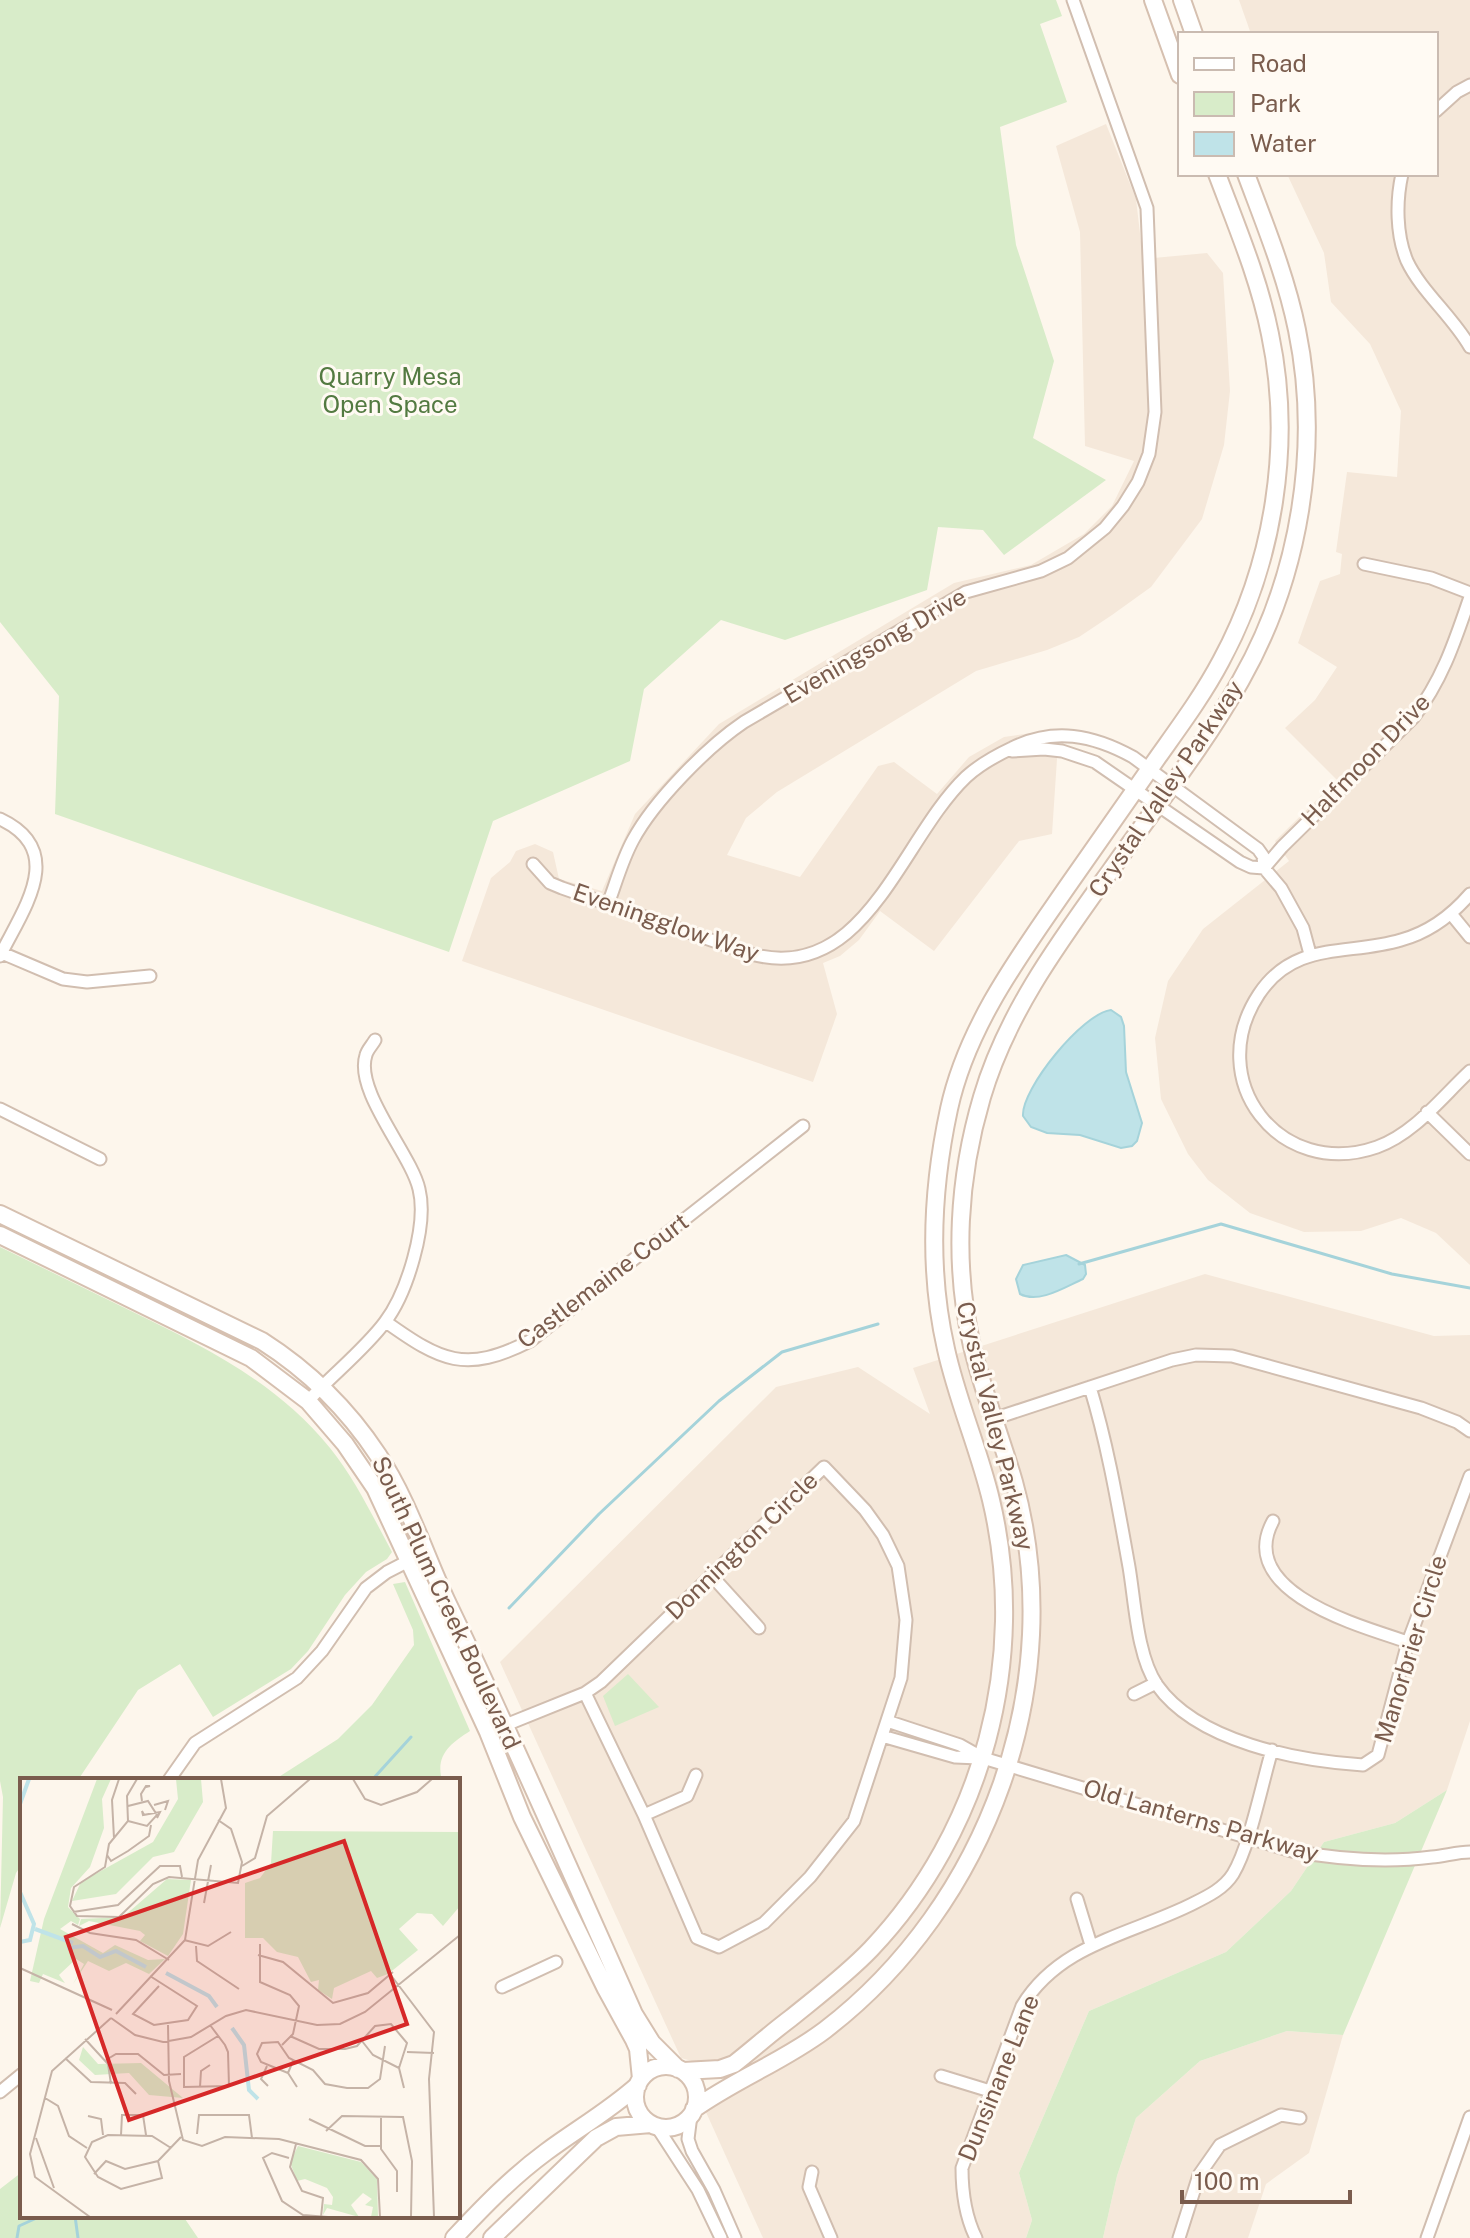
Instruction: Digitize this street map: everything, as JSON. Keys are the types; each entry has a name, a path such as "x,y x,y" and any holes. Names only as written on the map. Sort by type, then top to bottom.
{"main road":[{"path":"1153,0 1178,69"},
{"path":"1182,0 1193,32"},
{"name":"Crystal Valley Parkway","path":"680,2070 720,2069 734,2064 825,1992 874,1946 932,1873 959,1819 983,1758 998,1691 1002,1656 1001,1557 990,1498 956,1388 940,1317 934,1260 937,1179 956,1083 980,1024 1011,968 1207,685 1232,641 1257,576 1275,491 1279,420 1272,340 1257,283 1218,176"},
{"name":"Crystal Valley Parkway","path":"692,2112 719,2091 808,2042 879,1982 922,1932 954,1886 984,1830 1009,1765 1029,1659 1028,1554 1016,1492 972,1345 962,1283 961,1209 974,1125 992,1065 1017,1010 1052,953 1230,700 1268,625 1287,569 1304,479 1305,393 1298,335 1283,275 1247,176"},
{"name":"South Plum Creek Boulevard","path":"0,1214 240,1329 279,1352 322,1386 343,1409 392,1479 507,1725 540,1807 634,2014 652,2043 680,2070"},
{"name":"South Plum Creek Boulevard","path":"0,1235 257,1361 308,1401 362,1466 488,1732 522,1817 634,2040 638,2049 639,2082"},
{"path":"454,2238 518,2174 608,2111 657,2068 680,2070 694,2085 697,2097 692,2112 676,2126 616,2127 596,2138 492,2238"},
{"path":"639,2082 635,2096 637,2107 642,2117 654,2125"}],"street":[{"name":"Eveningsong Drive","path":"608,904 627,852 648,816 721,739 744,722 966,592 1041,571 1068,558 1105,528 1138,482 1149,454 1155,412 1147,208 1073,0"},
{"path":"1438,109 1470,85"},
{"path":"1402,176 1398,206 1408,261 1470,347"},
{"path":"1364,564 1431,578 1470,595"},
{"name":"Halfmoon Drive","path":"1264,868 1413,718 1446,666 1470,595"},
{"name":"Eveningglow Way","path":"533,864 550,883 763,958 792,958 817,953 838,942 858,924 964,778 1003,752 1034,737 1075,735 1111,745 1150,768 1247,838 1263,856 1264,868 1293,906 1310,954"},
{"name":"Eveningglow Way","path":"1003,752 1044,749 1081,756 1136,788 1240,862 1264,868"},
{"path":"0,819 20,830 31,846 38,865 34,889 1,954 63,979 87,982 150,976"},
{"path":"1470,894 1452,915 1424,932 1399,941 1310,954 1281,970 1261,991 1247,1014 1239,1039 1239,1066 1244,1090 1255,1111 1288,1141 1312,1152 1335,1155 1356,1153 1398,1137 1470,1071"},
{"path":"1452,915 1470,937"},
{"path":"308,1401 386,1322 420,1241 422,1216 419,1188 365,1076 365,1056 375,1040"},
{"path":"0,1109 100,1159"},
{"path":"1427,1112 1470,1154"},
{"name":"Castlemaine Court","path":"386,1322 425,1349 447,1357 469,1360 499,1357 530,1341 803,1126"},
{"path":"993,1419 1172,1360 1196,1355 1232,1356 1421,1408 1457,1422 1470,1431"},
{"name":"Manorbrier Circle","path":"1090,1387 1113,1477 1143,1649 1156,1683 1174,1705 1215,1732 1272,1750 1353,1765 1371,1762 1382,1746 1408,1642 1470,1476"},
{"name":"Donnington Circle","path":"488,1732 585,1693 601,1682 824,1467 874,1522 898,1566 906,1620 901,1678 854,1821 810,1877 764,1923 719,1947 697,1938 644,1815 585,1693"},
{"path":"1273,1521 1266,1541 1267,1553 1284,1584 1299,1597 1333,1616 1408,1642"},
{"path":"170,1778 195,1743 297,1678 322,1651 366,1588 387,1572 424,1553"},
{"path":"711,1575 759,1628"},
{"path":"1134,1694 1156,1683"},
{"name":"Old Lanterns Parkway","path":"887,1721 960,1745 983,1758"},
{"name":"Old Lanterns Parkway","path":"882,1736 955,1757 983,1758 1009,1765 1292,1851 1354,1859 1431,1858 1470,1852"},
{"name":"Dunsinane Lane","path":"976,2238 962,2193 962,2168 1022,2006 1034,1987 1055,1968 1091,1945 1162,1918 1213,1893 1232,1875 1272,1750"},
{"path":"644,1815 687,1796 696,1775"},
{"path":"1077,1899 1091,1945"},
{"path":"502,1987 556,1962"},
{"path":"0,2092 20,2076"},
{"path":"941,2076 990,2091"},
{"path":"692,2112 688,2139 692,2151 714,2190 735,2238"},
{"path":"1179,2238 1199,2175 1220,2145 1281,2115 1300,2118"},
{"path":"1427,2238 1470,2117"},
{"path":"654,2125 698,2190 721,2238"},
{"path":"812,2172 809,2187 831,2238"}],"shaded area":[{"path":"1239,0 1470,0 1470,1265 1436,1233 1401,1218 1361,1231 1304,1232 1250,1213 1208,1180 1188,1154 1161,1099 1155,1038 1168,981 1203,929 1289,861 1275,841 1337,780 1285,728 1315,700 1337,667 1298,643 1320,581 1340,574 1342,554 1336,552 1347,472 1397,477 1401,411 1370,344 1331,302 1324,253 1288,176 1438,176 1438,32 1250,32"},
{"path":"1106,124 1136,199 1143,259 1207,253 1223,273 1230,391 1224,445 1202,519 1151,587 1112,615 1079,637 976,671 777,792 746,818 727,855 800,877 878,766 894,762 937,794 969,757 1004,737 1059,729 1052,834 1019,841 934,951 880,911 859,940 840,956 823,963 837,1014 813,1082 462,961 491,878 510,862 516,851 535,844 553,852 559,879 602,891 635,814 719,724 954,583 1031,565 1084,534 1112,506 1134,461 1085,446 1080,232 1056,146"},
{"path":"1205,1274 1434,1336 1470,1335 1470,1721 1447,1790 1395,1823 1324,1842 1291,1891 1226,1952 1089,2011 1019,2173 1032,2220 1026,2238 763,2238 705,2110 728,2071 681,2058 500,1662 776,1387 858,1367 930,1414 913,1368"},
{"path":"1287,2031 1343,2035 1309,2153 1266,2184 1248,2238 1103,2238 1117,2176 1136,2118 1200,2061"}],"green space":[{"name":"Quarry Mesa Open Space","path":"0,0 1056,0 1062,16 1040,24 1067,102 1000,127 1016,245 1054,361 1033,438 1106,480 1004,555 983,530 938,527 927,590 785,640 721,620 644,689 630,761 493,821 449,952 55,814 59,696 0,622"},
{"path":"0,1247 186,1338 263,1385 287,1404 330,1448 356,1485 392,1552 387,1559 366,1572 345,1595 308,1651 291,1669 213,1717 180,1664 138,1690 79,1778 20,1778 20,1867 0,1928 3,1797 0,1781"},
{"path":"405,1582 470,1731 446,1751 441,1763 442,1778 277,1778 338,1739 372,1705 414,1645 413,1630 393,1584"},
{"path":"628,1674 659,1707 615,1726 603,1696"},
{"path":"1447,1790 1343,2035 1287,2031 1200,2061 1136,2118 1117,2176 1103,2238 1026,2238 1032,2220 1019,2173 1089,2011 1226,1952 1291,1891 1324,1842 1395,1823"},
{"path":"20,2174 20,2218 184,2218 198,2238 0,2238 0,2189"}],"water":[{"path":"1111,1010 1121,1017 1124,1026 1126,1072 1142,1123 1137,1141 1132,1146 1121,1148 1080,1135 1047,1133 1031,1127 1023,1116 1025,1104 1043,1071 1085,1024"},
{"path":"1066,1255 1085,1265 1083,1279 1044,1296 1027,1297 1020,1294 1016,1279 1023,1265"}],"waterway":[{"path":"1079,1264 1221,1224 1392,1274 1470,1288"},
{"path":"509,1608 599,1514 719,1401 782,1352 878,1324"},
{"path":"374,1778 411,1737"},
{"path":"17,2238 19,2226 37,2218"},
{"path":"75,2218 78,2238"}]}
